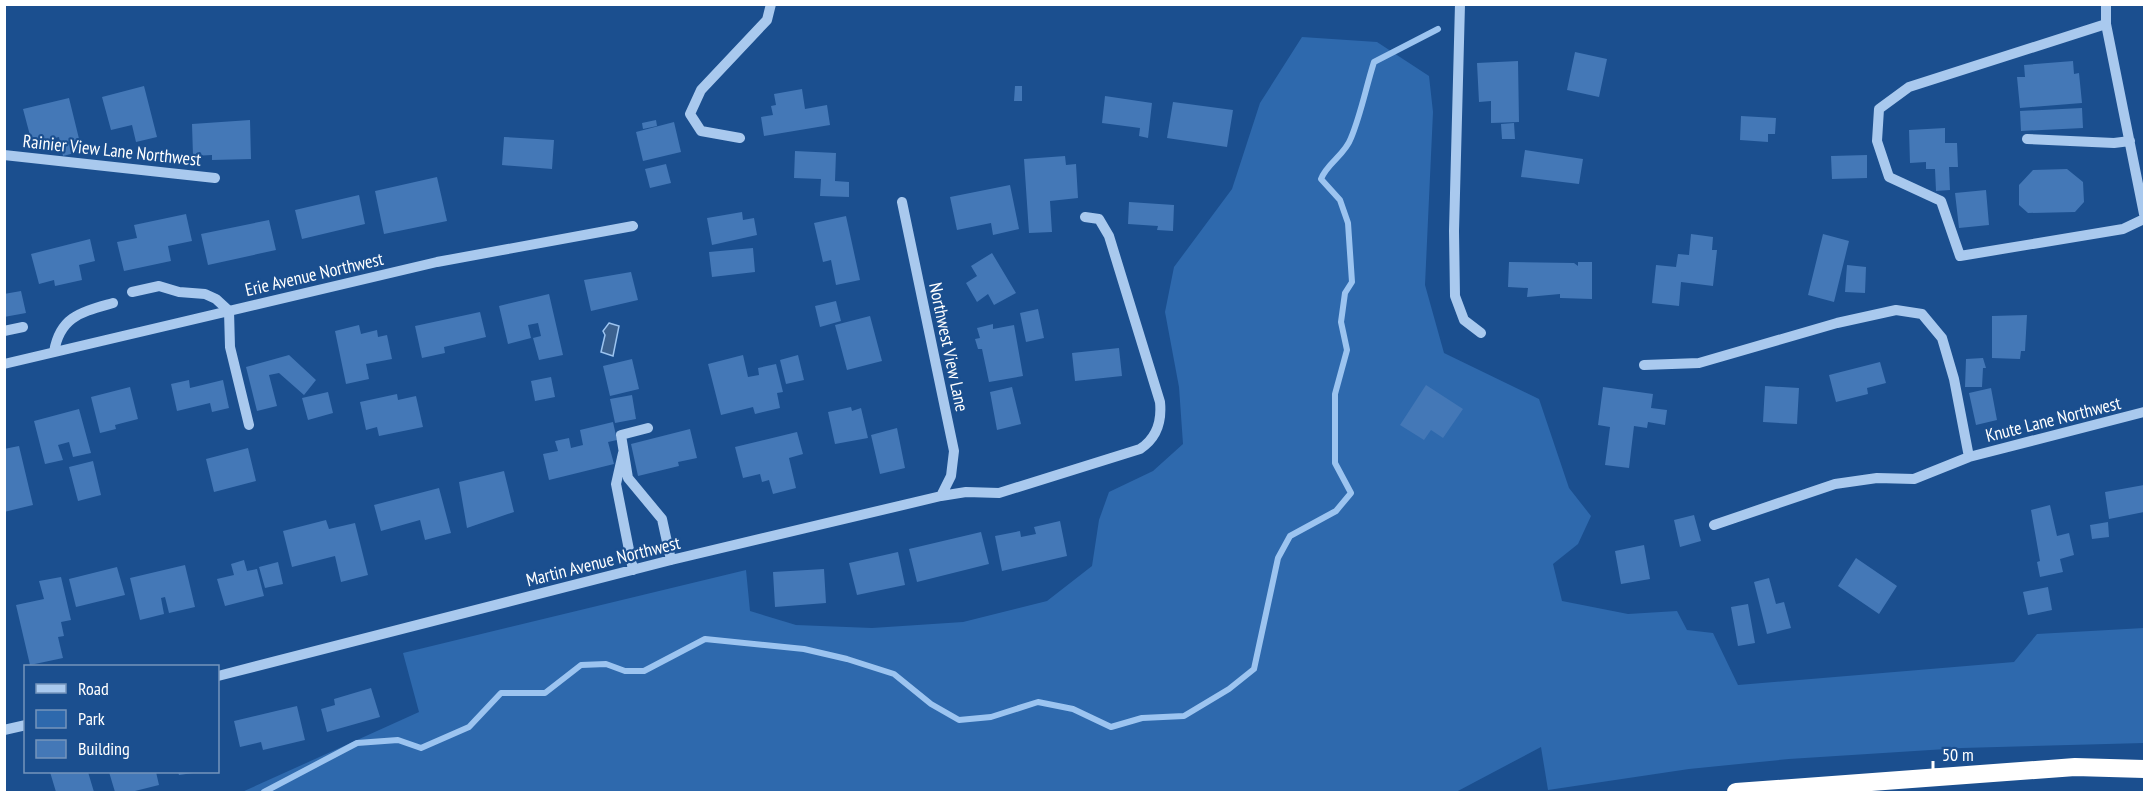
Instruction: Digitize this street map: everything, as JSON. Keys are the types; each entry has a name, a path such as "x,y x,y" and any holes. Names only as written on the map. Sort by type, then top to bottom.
{"highway":[{"path":"1736,792 2075,767 2145,769"}],"street":[{"path":"740,138 701,130 690,114 701,90 767,20 771,4"},
{"path":"1460,4 1454,231 1455,296 1464,320 1481,333"},
{"path":"2106,4 2106,24 2145,214"},
{"path":"2106,24 1909,87 1879,109 1877,141 1889,177 1941,201 1960,255 2123,229 2145,219"},
{"path":"2027,139 2114,143 2130,141"},
{"name":"Rainier View Lane Northwest","path":"4,155 215,178"},
{"name":"Northwest View Lane","path":"902,202 954,451 951,476 941,496"},
{"name":"Martin Avenue Northwest","path":"219,676 671,560 941,496 966,492 999,493 1140,449 1150,442 1160,423 1160,402 1109,237 1099,219 1085,217"},
{"name":"Erie Avenue Northwest","path":"4,364 436,262 633,226"},
{"path":"132,292 159,286 179,292 205,294 216,299 229,311 230,347 249,425"},
{"path":"54,352 56,340 64,325 79,313 113,303"},
{"path":"1644,365 1699,363 1837,323 1896,310 1922,314 1942,338 1954,379 1969,457"},
{"path":"4,331 23,327"},
{"name":"Knute Lane Northwest","path":"1714,525 1835,484 1877,478 1914,479 1969,457 2145,412"},
{"path":"648,428 621,435 628,478 662,519 671,560"},
{"path":"624,451 616,484 633,570"},
{"path":"4,730 24,725"}],"green space":[{"path":"1302,37 1377,42 1429,76 1433,112 1425,285 1444,353 1539,399 1569,488 1591,516 1578,544 1553,564 1562,601 1628,614 1677,611 1687,630 1713,633 1738,685 2014,662 2037,634 2144,628 2144,743 1962,748 1789,759 1689,769 1548,790 1541,747 1456,792 242,792 419,712 403,653 746,570 750,611 796,625 872,628 963,622 1047,601 1092,566 1099,520 1109,492 1153,471 1183,444 1179,387 1165,312 1174,267 1232,189 1260,103"}],"shaded area":[{"path":"609,323 619,326 613,356 601,352 605,335 603,331"}],"building":[{"path":"1575,52 1607,59 1599,97 1567,90"},
{"path":"1518,61 1519,122 1491,123 1491,101 1479,102 1477,63"},
{"path":"2073,61 2074,74 2079,73 2082,103 2020,108 2017,77 2025,77 2024,65"},
{"path":"144,86 157,137 136,142 132,125 111,130 102,97"},
{"path":"1015,86 1022,86 1022,101 1014,101"},
{"path":"802,89 805,109 827,105 830,125 764,136 761,117 773,115 771,106 776,105 774,94"},
{"path":"1105,96 1152,103 1148,138 1139,136 1140,128 1102,123"},
{"path":"69,98 82,151 63,156 59,137 32,143 23,109"},
{"path":"1173,102 1233,110 1227,147 1167,138"},
{"path":"2082,108 2083,128 2021,131 2020,111"},
{"path":"1741,116 1776,118 1775,134 1768,134 1768,142 1740,140"},
{"path":"250,120 251,159 212,160 212,155 193,156 192,124"},
{"path":"656,120 657,126 643,129 642,123"},
{"path":"674,122 681,152 643,161 636,132"},
{"path":"1514,123 1515,139 1502,139 1501,124"},
{"path":"1945,128 1945,143 1957,143 1958,167 1949,167 1950,190 1936,191 1935,169 1926,169 1926,162 1910,163 1909,130"},
{"path":"504,137 554,140 552,169 502,165"},
{"path":"1525,150 1583,159 1579,184 1521,177"},
{"path":"795,151 836,153 835,181 849,182 849,197 820,196 821,179 794,178"},
{"path":"1867,155 1867,178 1832,179 1831,156"},
{"path":"1065,156 1066,165 1076,164 1078,198 1050,201 1052,232 1029,233 1024,159"},
{"path":"666,164 671,183 650,188 645,169"},
{"path":"2067,169 2083,182 2084,202 2075,212 2028,213 2019,205 2019,185 2033,170"},
{"path":"437,177 447,221 384,234 375,191"},
{"path":"1010,185 1019,229 993,235 991,223 957,230 950,197"},
{"path":"1986,190 1989,225 1959,228 1955,193"},
{"path":"359,195 365,224 302,239 295,210"},
{"path":"1129,202 1174,205 1173,231 1157,230 1158,226 1128,224"},
{"path":"742,212 743,220 754,218 757,235 712,245 707,218"},
{"path":"186,214 192,241 168,246 171,261 124,271 117,242 137,238 134,225"},
{"path":"846,216 860,280 836,285 831,260 823,262 814,223"},
{"path":"269,220 276,250 208,265 201,234"},
{"path":"1691,234 1713,237 1712,250 1717,250 1713,286 1681,282 1679,306 1652,303 1656,265 1676,267 1678,254 1689,255"},
{"path":"1823,234 1849,241 1834,302 1808,295"},
{"path":"90,239 95,261 79,265 82,280 55,286 54,280 39,284 31,254"},
{"path":"753,248 755,272 712,277 709,252"},
{"path":"992,253 1016,293 994,305 988,294 977,302 966,283 977,276 971,266"},
{"path":"1509,262 1574,263 1578,266 1578,262 1592,262 1592,299 1560,298 1560,294 1527,297 1528,288 1508,287"},
{"path":"1847,265 1866,267 1865,293 1845,292"},
{"path":"631,272 638,300 591,311 584,280"},
{"path":"21,291 26,313 4,317 4,294"},
{"path":"549,294 563,355 539,360 533,338 541,336 538,323 528,325 531,338 508,344 499,306"},
{"path":"836,301 841,321 820,327 815,306"},
{"path":"1038,309 1044,338 1026,342 1020,313"},
{"path":"480,312 486,337 444,347 445,353 422,358 415,326"},
{"path":"2027,315 2025,351 2021,351 2020,359 1992,358 1992,316"},
{"path":"870,316 882,361 847,370 835,325"},
{"path":"993,324 993,329 1014,325 1023,376 989,382 982,349 978,349 975,339 980,338 977,328"},
{"path":"359,325 361,334 377,330 378,337 387,335 392,359 366,364 369,379 346,384 335,331"},
{"path":"1119,348 1122,376 1075,381 1072,353"},
{"path":"289,355 316,380 304,395 279,373 269,375 277,406 257,411 246,367"},
{"path":"743,355 748,377 759,375 758,368 776,364 783,392 777,393 780,408 755,414 753,407 721,415 708,364"},
{"path":"798,355 804,380 786,384 780,360"},
{"path":"1983,358 1986,368 1983,368 1982,387 1965,387 1966,359"},
{"path":"632,359 639,389 610,396 603,366"},
{"path":"1880,362 1886,383 1867,388 1868,394 1836,402 1829,375"},
{"path":"551,377 555,397 535,401 531,381"},
{"path":"189,380 190,388 223,380 229,408 212,412 210,403 177,411 171,384"},
{"path":"1426,385 1463,409 1443,438 1431,430 1424,440 1400,425"},
{"path":"1765,386 1799,388 1797,424 1763,422"},
{"path":"130,387 138,419 115,425 116,429 100,433 91,397"},
{"path":"1012,387 1021,424 997,430 990,392"},
{"path":"1603,387 1653,394 1651,408 1667,410 1665,425 1648,422 1647,428 1634,426 1629,468 1605,465 1610,427 1598,425"},
{"path":"1991,388 1997,420 1976,425 1969,393"},
{"path":"328,392 333,413 308,420 302,398"},
{"path":"397,394 398,400 416,396 423,427 379,436 377,427 366,430 360,402"},
{"path":"632,395 636,419 615,423 610,399"},
{"path":"851,407 852,411 861,408 868,438 835,444 828,412"},
{"path":"79,409 91,453 73,457 69,442 58,445 63,460 45,464 34,421"},
{"path":"613,422 617,440 608,442 614,464 549,480 543,454 558,451 555,441 569,438 571,448 583,445 580,430"},
{"path":"897,428 905,468 880,474 871,435"},
{"path":"690,429 697,458 678,462 679,466 638,476 631,444"},
{"path":"797,432 803,454 789,458 796,488 773,494 769,480 762,482 760,474 743,478 735,447"},
{"path":"19,446 33,505 4,512 4,449"},
{"path":"248,448 256,481 214,492 206,459"},
{"path":"93,461 101,495 78,501 69,467"},
{"path":"504,471 514,512 467,528 459,482"},
{"path":"2144,485 2144,512 2109,519 2105,492"},
{"path":"439,488 451,533 425,540 420,520 381,531 374,505"},
{"path":"2050,505 2057,536 2069,533 2074,555 2060,559 2063,572 2040,577 2037,562 2040,561 2031,510"},
{"path":"1694,515 1701,541 1680,547 1674,520"},
{"path":"326,520 329,529 355,523 368,575 341,582 335,556 292,567 283,531"},
{"path":"1060,521 1067,556 1002,571 995,536 1020,531 1021,537 1036,534 1034,527"},
{"path":"2108,522 2109,537 2092,539 2090,525"},
{"path":"981,532 989,564 917,582 909,549"},
{"path":"1644,545 1650,579 1621,584 1615,551"},
{"path":"898,552 905,585 857,595 849,563"},
{"path":"1856,558 1897,586 1879,614 1838,586"},
{"path":"244,560 247,571 257,569 264,596 225,606 217,579 234,575 231,564"},
{"path":"278,562 283,584 265,588 259,567"},
{"path":"185,565 195,607 169,613 165,597 161,598 164,614 140,620 130,578"},
{"path":"117,567 125,595 76,607 69,579"},
{"path":"824,569 826,603 775,607 773,572"},
{"path":"61,577 71,620 61,622 64,636 58,637 63,658 30,665 16,605 44,599 39,581"},
{"path":"1769,578 1776,604 1784,602 1791,628 1767,634 1754,582"},
{"path":"2048,587 2052,610 2028,615 2023,592"},
{"path":"1748,604 1755,643 1738,646 1731,607"},
{"path":"371,688 380,717 327,732 321,709 335,705 334,699"},
{"path":"297,706 305,740 263,750 261,742 240,747 234,721"},
{"path":"50,773 88,773 94,792 56,792"},
{"path":"109,773 156,773 159,785 131,792 115,792"}],"waterway":[{"path":"264,792 357,743 398,740 421,748 469,727 501,693 545,693 581,665 606,664 625,671 644,671 705,639 804,649 847,659 894,674 931,704 959,720 991,717 1038,702 1073,709 1111,727 1142,718 1184,716 1229,689 1254,669 1278,558 1290,536 1336,511 1351,493 1335,463 1335,394 1347,350 1341,322 1345,293 1352,282 1348,223 1340,200 1321,179 1351,138 1374,62 1438,29"}]}
